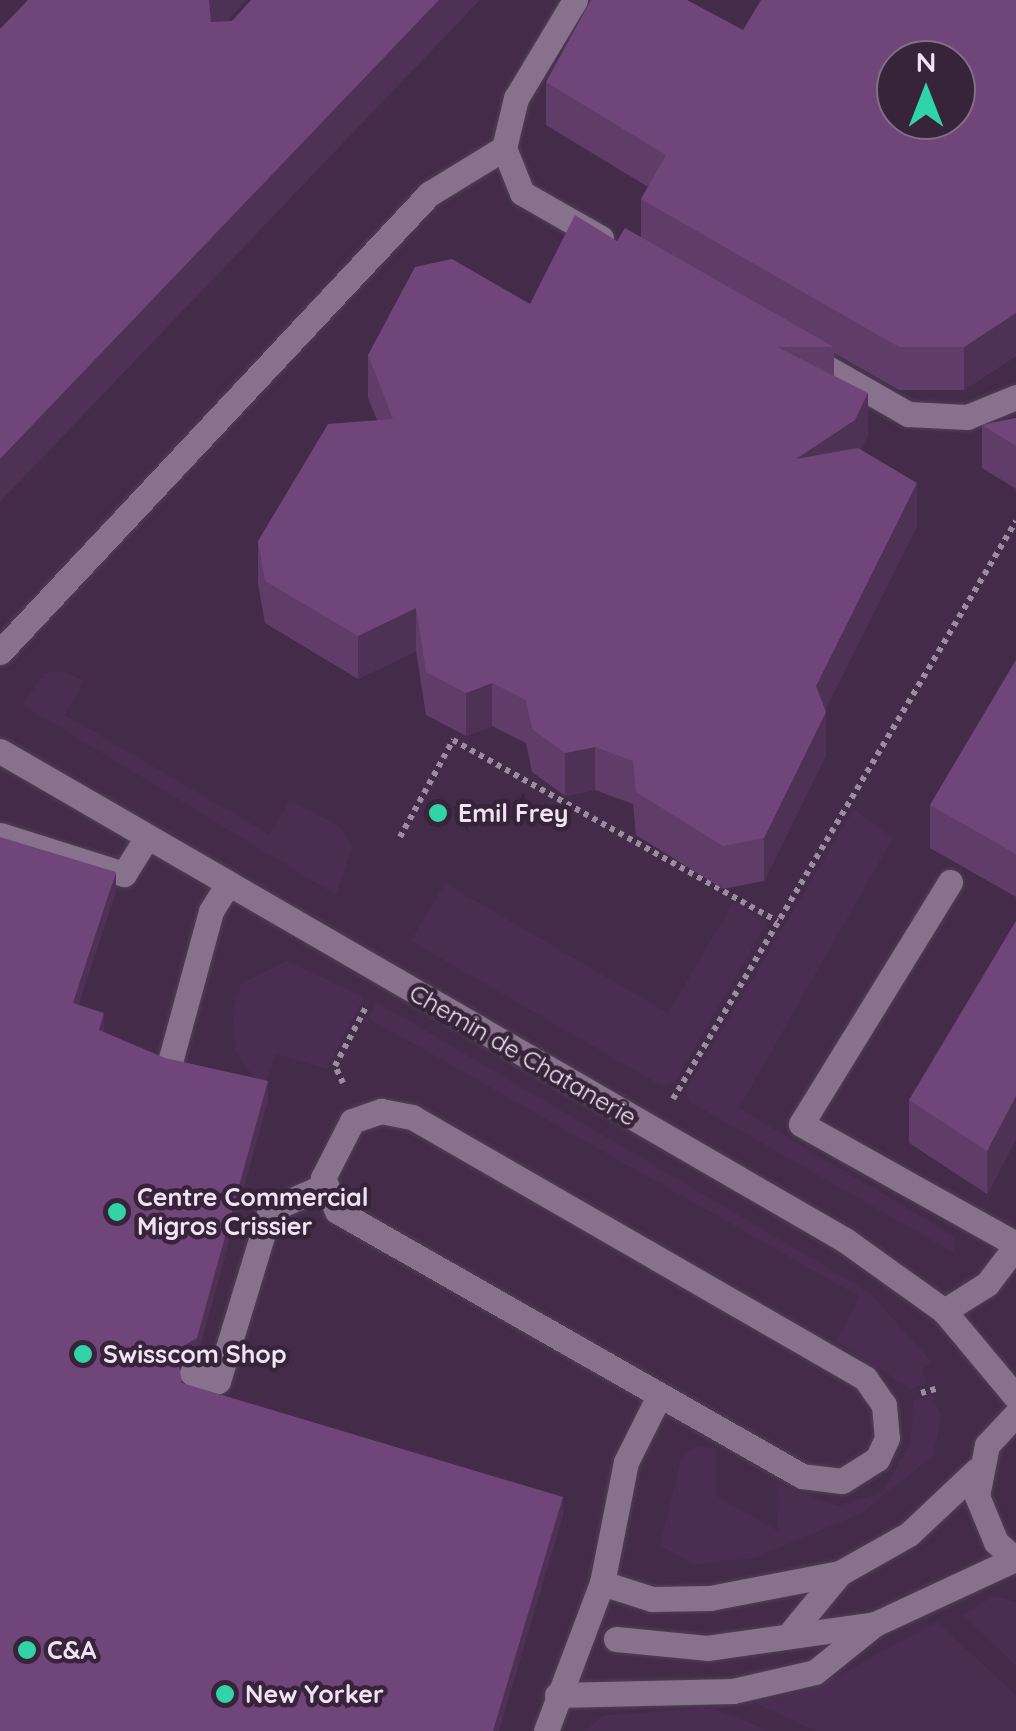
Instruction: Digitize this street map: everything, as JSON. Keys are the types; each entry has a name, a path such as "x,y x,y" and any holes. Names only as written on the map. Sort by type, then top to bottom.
{"street":[{"path":"575,0 516,98 504,148 522,192 625,251"},
{"path":"0,652 417,207 504,148"},
{"path":"771,335 908,414 968,417 1016,397"},
{"name":"Chemin de Chatanerie","path":"0,751 845,1240 944,1311 1016,1397"},
{"path":"0,835 124,874 147,837"},
{"path":"944,1311 986,1284 1016,1245 801,1124 950,882"},
{"path":"170,1062 211,911 228,884"},
{"path":"192,1373 218,1381 270,1210 324,1186 352,1121 381,1112 412,1117 865,1378 884,1404 887,1438 855,1477 820,1482 658,1396 337,1212 324,1186"},
{"path":"546,1731 602,1583 626,1462 658,1396"},
{"path":"602,1583 652,1599 710,1598 840,1572 909,1534 977,1470 1016,1414"},
{"path":"557,1695 778,1682 814,1672 875,1624 1016,1560 983,1520 977,1470"},
{"path":"793,1630 840,1572"},
{"path":"616,1639 707,1648 793,1630 875,1624"}],"path":[{"path":"672,1100 1016,521"},
{"path":"400,837 453,740 778,922"},
{"path":"335,1066 370,999"}],"shaded area":[{"path":"0,0 1016,0 1016,1731 0,1731"},
{"path":"64,671 84,681 65,715 269,834 290,800 340,827 352,847 336,895 23,705 44,673"},
{"path":"854,809 893,838 739,1108 954,1236 954,1253 690,1102 686,1090"},
{"path":"445,883 668,1013 733,903 767,922 676,1080 662,1086 411,941"},
{"path":"287,961 364,997 327,1069 276,1054 263,1091 235,1050 233,1010 241,984"},
{"path":"377,1002 869,1292 932,1362 922,1370 927,1383 911,1389 836,1341 860,1297 368,1018"},
{"path":"932,1395 942,1418 933,1456 860,1514 754,1558 694,1565 660,1545 682,1455 697,1446 717,1448 717,1496 778,1531 776,1483 838,1506 882,1492 910,1445 914,1400"},
{"path":"993,1596 1016,1602 1016,1666 963,1615"},
{"path":"937,1622 1016,1695 1016,1731 816,1731 755,1703 813,1689"},
{"path":"713,1708 770,1731 585,1731 604,1715"}],"building":[{"path":"28,0 209,0 211,22 232,21 251,0 439,0 0,459 0,29"},
{"path":"591,0 687,0 743,30 761,0 1016,0 1016,313 964,347 899,347 641,199 666,155 546,82"},
{"path":"575,215 617,241 625,228 834,347 777,347 868,393 855,420 796,459 858,448 917,483 816,686 826,712 764,838 723,846 636,792 633,761 595,747 565,753 532,729 526,700 492,683 466,693 426,672 416,608 358,636 265,581 258,541 328,424 393,419 368,355 415,267 452,259 530,304"},
{"path":"1016,418 1016,446 982,425"},
{"path":"1016,660 1016,854 930,805"},
{"name":"Centre Commercial Migros Crissier","path":"0,837 116,872 73,1003 104,1013 99,1030 165,1058 268,1081 197,1338 176,1350 182,1383 563,1497 493,1731 0,1731"},
{"path":"1016,921 1016,1096 987,1151 909,1100"}],"place":[{"name":"Emil Frey","path":"438,813"},
{"name":"Centre Commercial Migros Crissier","path":"117,1212"},
{"name":"Swisscom Shop","path":"83,1354"},
{"name":"C&A","path":"27,1650"},
{"name":"New Yorker","path":"225,1694"}]}
